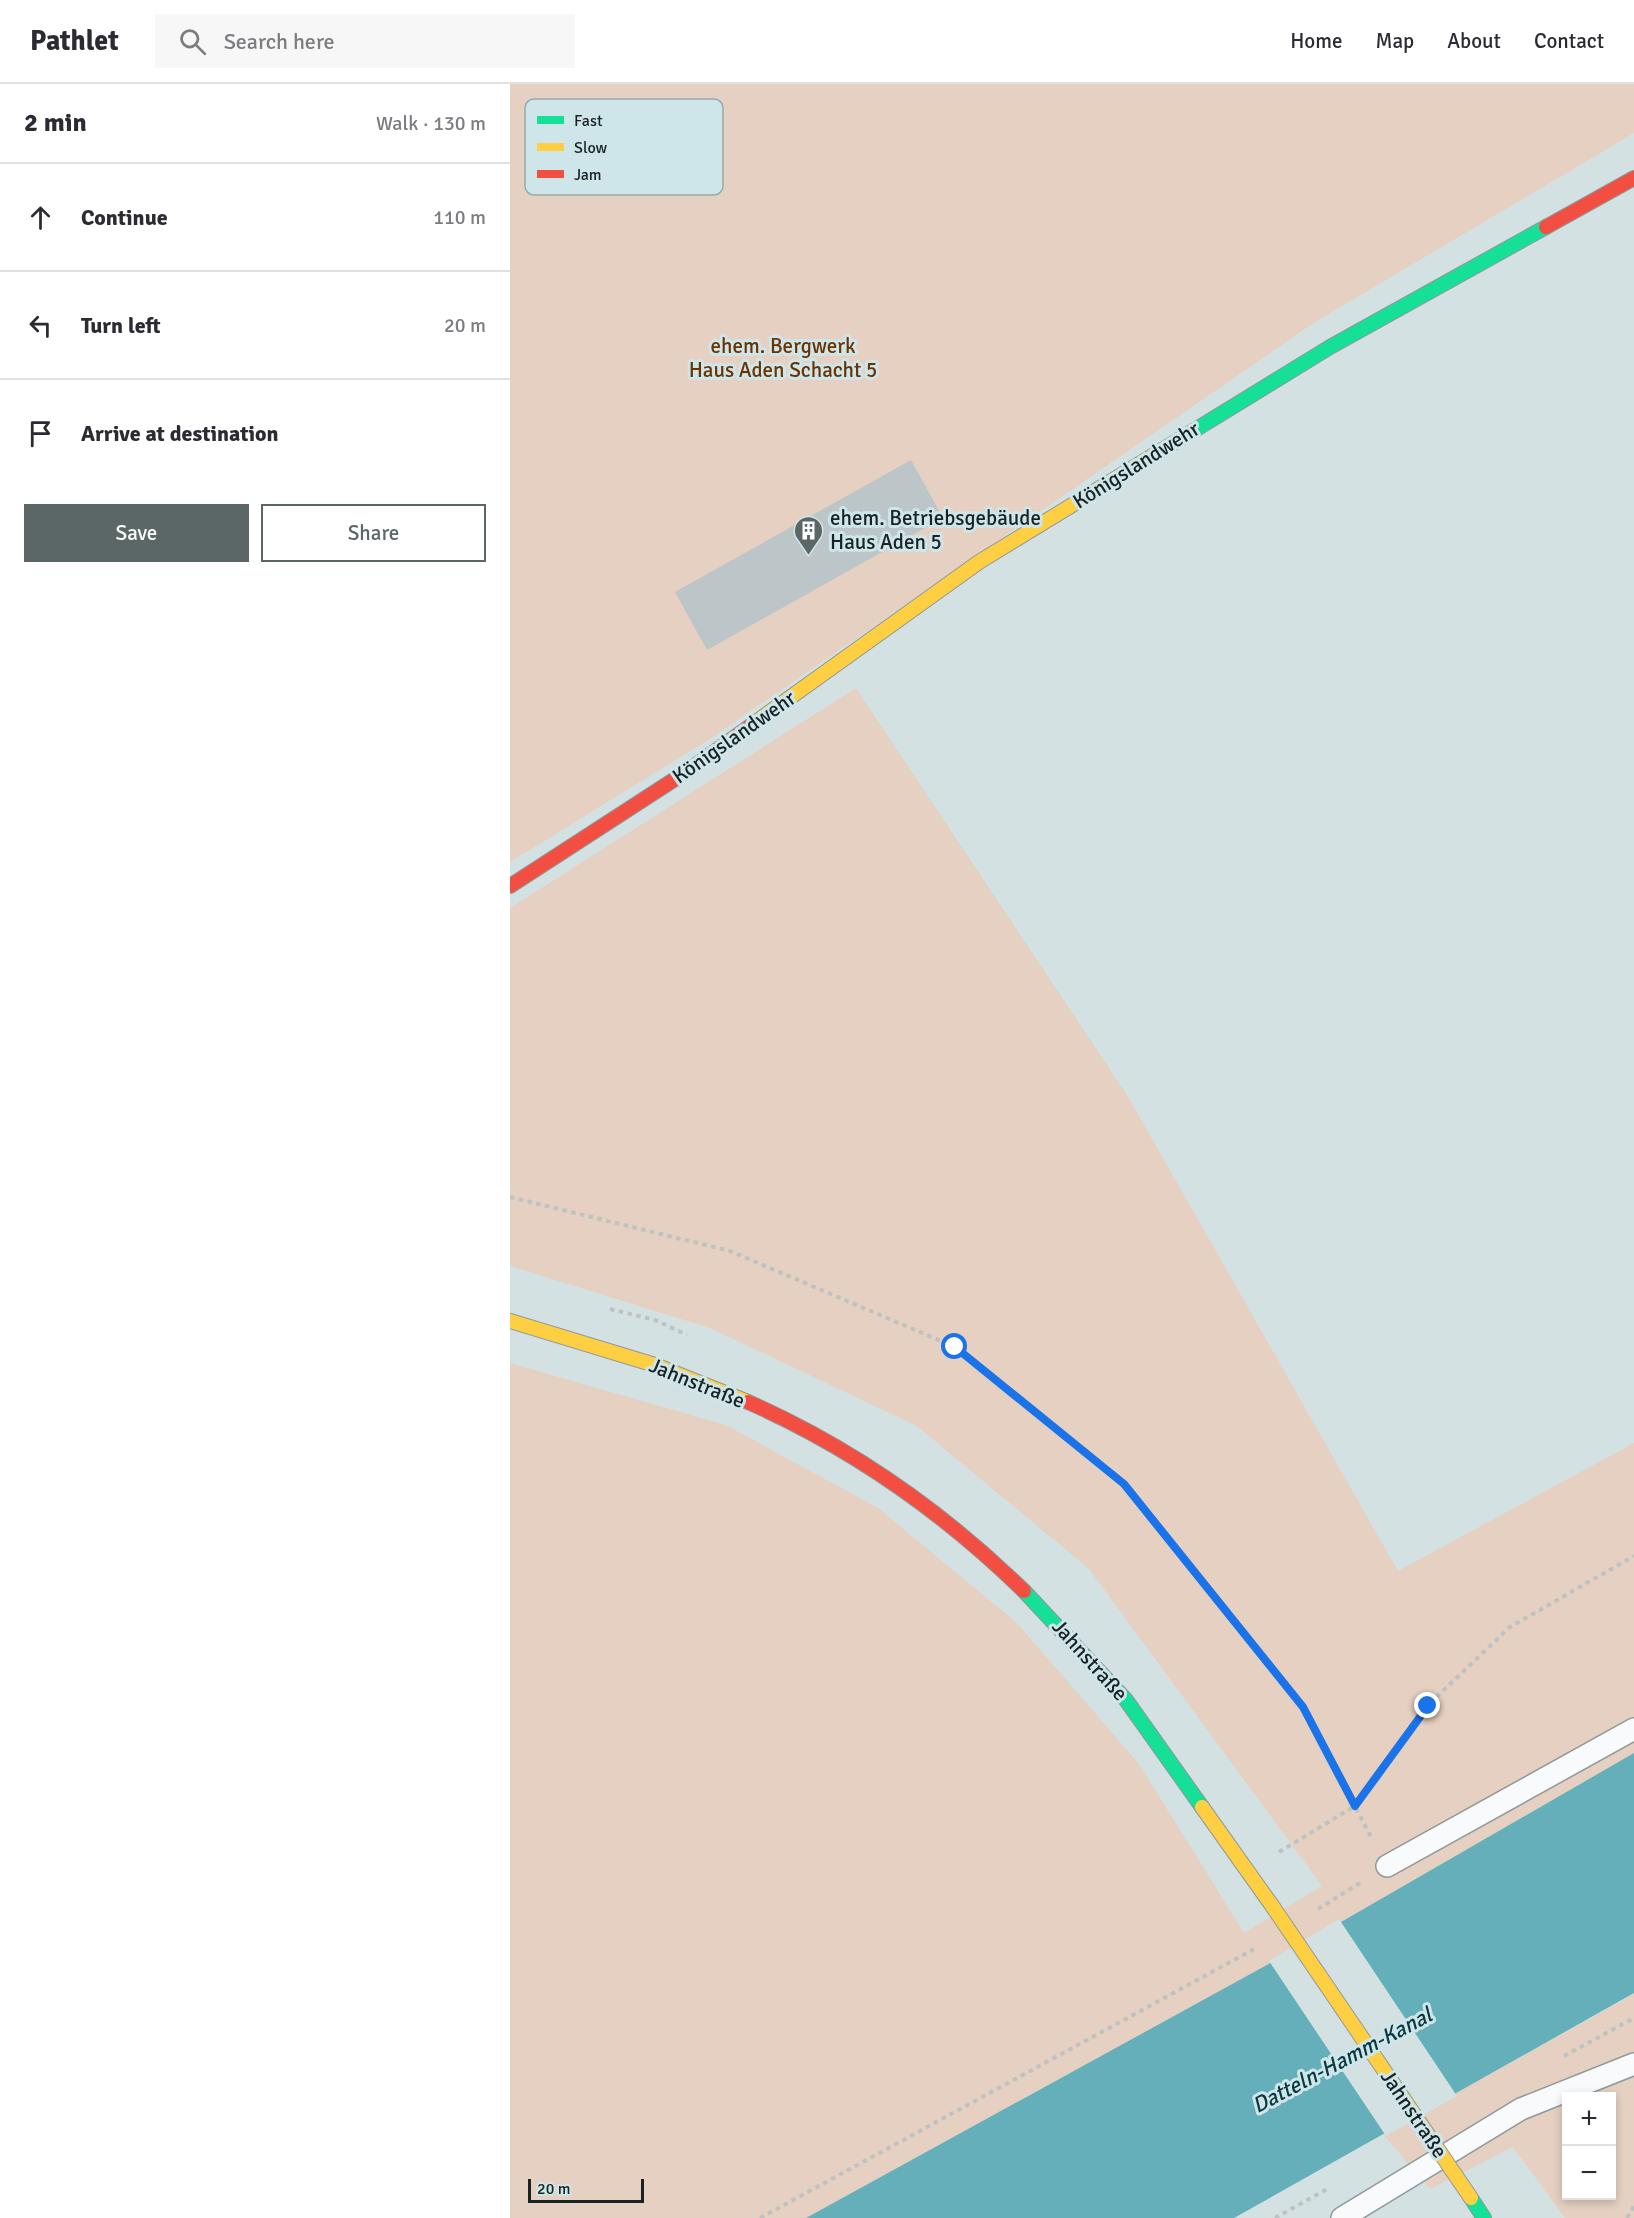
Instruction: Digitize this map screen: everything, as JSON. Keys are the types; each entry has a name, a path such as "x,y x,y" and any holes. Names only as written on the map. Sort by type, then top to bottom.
{"main road":[{"name":"Königslandwehr","path":"510,886 692,768 979,562 1330,347 1634,178"},
{"name":"Jahnstraße","path":"510,1321 624,1354 691,1378 797,1425 880,1475 956,1531 1036,1601 1127,1701 1273,1907 1484,2218"}],"lane":[{"path":"1387,1866 1634,1729"},
{"path":"1342,2218 1521,2109 1634,2064"}],"path":[{"path":"510,1197 730,1251 955,1347 1124,1484 1303,1707 1387,1866"},
{"path":"1276,1854 1355,1806 1428,1706 1510,1627 1634,1556"},
{"path":"760,2218 1237,1960"},
{"path":"1627,2218 1634,2206"}],"green space":[{"name":"ehem. Bergwerk Haus Aden Schacht 5","path":"510,84 1634,84 1634,133 1315,322 713,737 510,862"},
{"path":"856,688 1127,1095 1398,1571 1634,1443 1634,1753 1265,1966 806,2218 510,2218 510,1363 726,1425 878,1508 1017,1623 1139,1764 1244,1933 1322,1886 1089,1569 917,1426 710,1328 510,1266 510,908"},
{"path":"1634,1994 1634,2218 1565,2218 1513,2147 1430,2189 1383,2134"}],"water":[{"name":"Datteln-Hamm-Kanal","path":"1634,1753 1634,1993 1234,2218 806,2218 1265,1966"}],"pier":[{"path":"1339,1919 1457,2096 1386,2136 1269,1961"}],"building":[{"name":"ehem. Betriebsgebäude Haus Aden 5","path":"911,460 943,518 707,650 675,592"}],"traffic: fast":[{"path":"1185,436 1330,347 1546,227"},
{"path":"1024,1591 1126,1700 1202,1807"},
{"path":"1471,2198 1484,2218"}],"traffic: slow":[{"path":"756,722 979,562 1185,436"},
{"path":"510,1321 655,1365 748,1402"},
{"path":"1202,1807 1273,1907"},
{"path":"1273,1907 1471,2198"}],"traffic: jam":[{"path":"1546,227 1634,178"},
{"path":"510,886 692,768 756,722"},
{"path":"748,1402 823,1440 894,1484 961,1535 1024,1591"}],"place":[{"name":"ehem. Betriebsgebäude Haus Aden 5","path":"809,556"}],"route":[{"path":"955,1347 1124,1484 1303,1707 1355,1806 1428,1706"}]}
